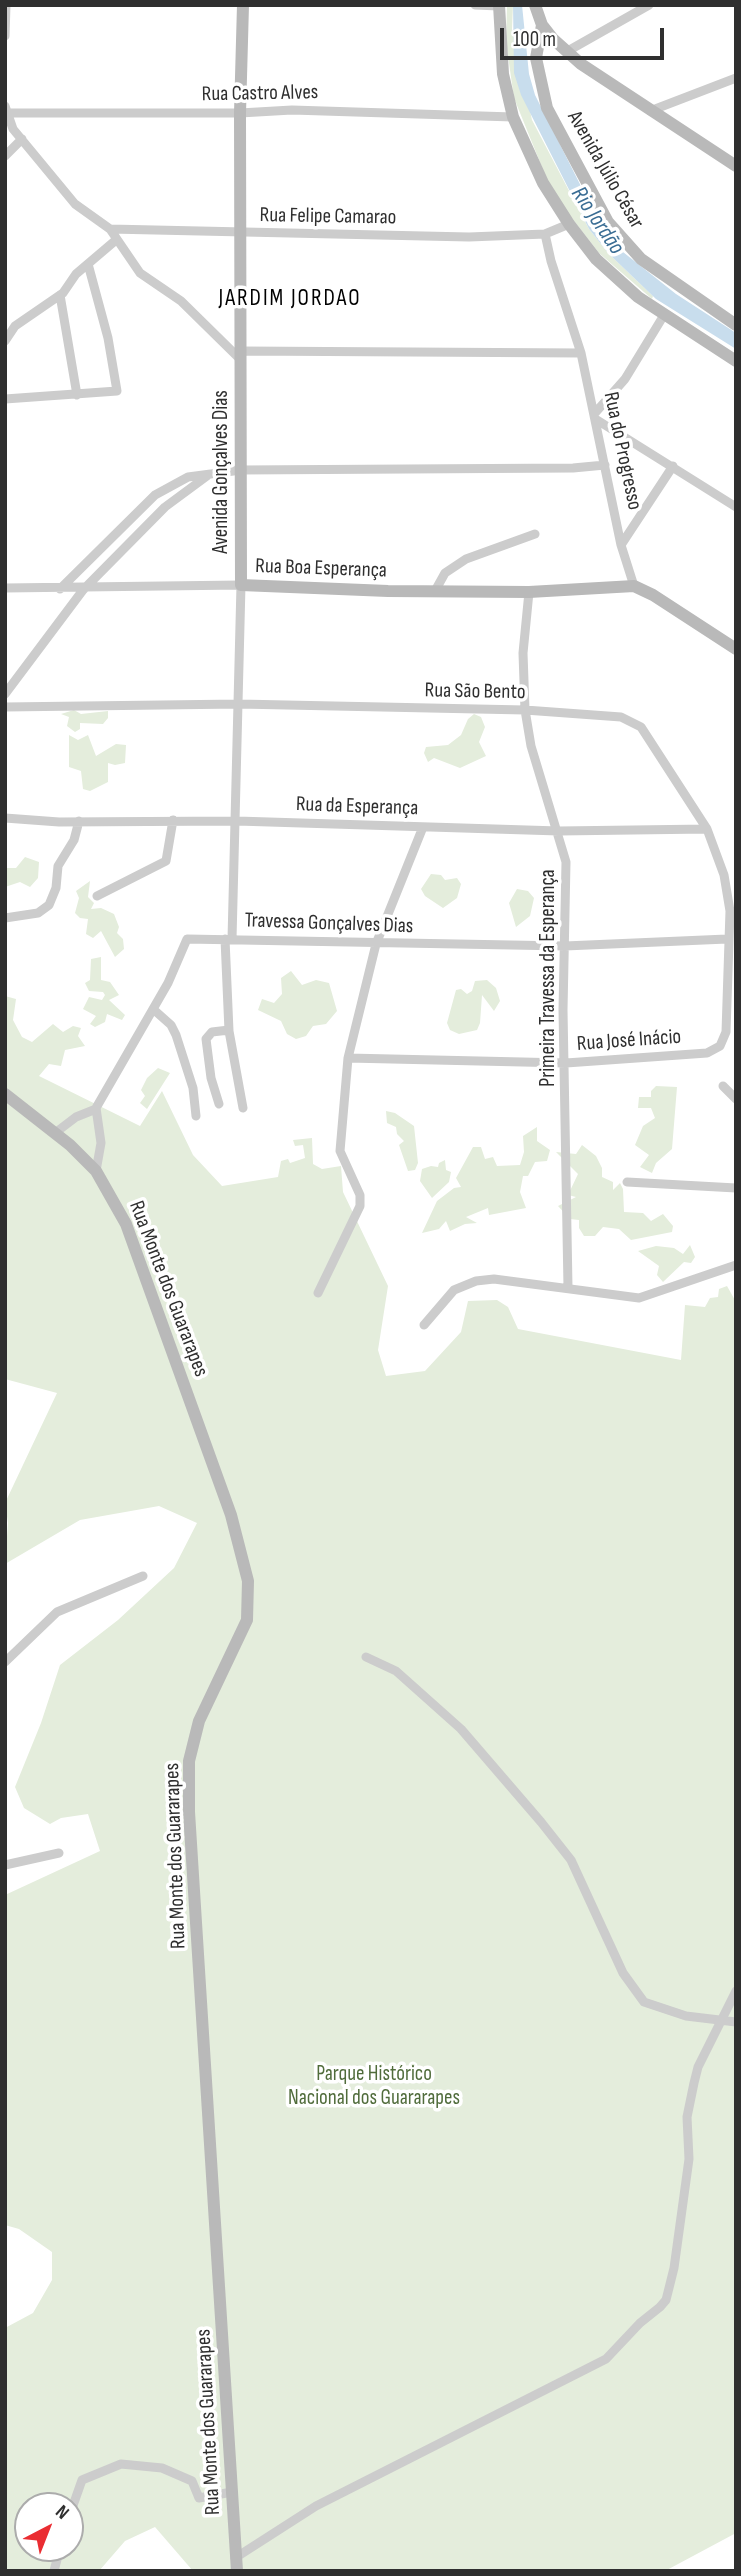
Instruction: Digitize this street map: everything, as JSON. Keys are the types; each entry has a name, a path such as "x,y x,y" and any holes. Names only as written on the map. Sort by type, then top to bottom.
{"street":[{"path":"5,36 6,5"},
{"name":"Avenida Gonçalves Dias","path":"243,5 240,113 241,586 237,821 229,939 229,1030 243,1108"},
{"path":"475,5 499,5 500,49 513,117 543,183 569,224 617,279 664,315 736,361"},
{"path":"535,5 542,25 566,52 650,111 736,166"},
{"path":"566,52 649,5"},
{"name":"Avenida Júlio César","path":"542,25 536,58 547,108 608,222 641,259 736,325"},
{"path":"650,111 736,78"},
{"path":"6,109 8,122 75,204 110,229 140,273 181,302 242,356 582,353"},
{"name":"Rua Castro Alves","path":"6,109 240,113 292,110 513,117"},
{"path":"5,156 22,139"},
{"path":"545,234 569,224"},
{"name":"Rua Felipe Camarao","path":"110,229 469,237 545,234"},
{"name":"Rua do Progresso","path":"545,234 557,283 582,353 621,545 634,586"},
{"path":"5,341 18,324 60,295 88,264 116,240"},
{"path":"5,399 77,396 117,391 108,338 88,264"},
{"path":"60,295 77,396"},
{"path":"664,315 625,379 596,416 736,507"},
{"path":"60,589 155,495 187,477 216,471 241,470 573,468 605,465"},
{"path":"621,545 673,466"},
{"path":"5,694 83,590 165,507 216,471"},
{"path":"435,591 445,573 466,559 535,534"},
{"name":"Rua Boa Esperança","path":"5,588 83,590 241,586 529,592 634,586"},
{"path":"634,586 653,594 736,649"},
{"name":"Primeira Travessa da Esperança","path":"529,592 523,653 525,710 531,746 559,831 566,862 563,1010 568,1287"},
{"name":"Rua São Bento","path":"5,707 239,705 525,710 582,712 630,720 641,727 707,829 728,895 726,1003"},
{"name":"Rua da Esperança","path":"5,819 237,821 559,831 707,829"},
{"path":"97,896 166,861 173,820"},
{"path":"5,918 38,913 49,905 56,888 58,866 74,840 79,821"},
{"path":"318,1293 360,1200 340,1151 348,1058 376,944 423,827"},
{"name":"Travessa Gonçalves Dias","path":"96,1110 175,970 186,939 565,946 727,939"},
{"name":"Rua José Inácio","path":"348,1058 566,1063 713,1052 726,1031 726,1003 736,986"},
{"path":"153,1009 171,1025 176,1035 193,1088 196,1116"},
{"path":"219,1104 211,1078 206,1039 212,1032 229,1030"},
{"path":"723,1086 736,1099"},
{"name":"Rua Monte dos Guararapes","path":"5,1094 55,1133 96,1171 126,1224 231,1515 248,1581 247,1620 199,1721 189,1761 189,1812 236,2565"},
{"path":"55,1133 76,1117 96,1110 101,1143 96,1171"},
{"path":"627,1182 736,1188"},
{"path":"424,1325 454,1290 464,1284 494,1279 639,1297 733,1266 736,1255"},
{"path":"5,1662 57,1612 143,1576"},
{"path":"366,1657 396,1671 461,1729 541,1822 570,1860 623,1973 644,2002 657,2009 736,2022"},
{"path":"5,1865 59,1853"},
{"path":"236,2565 316,2506 606,2359 640,2323 660,2307 666,2300 674,2269 689,2159 687,2117 698,2067 736,1991"},
{"path":"78,2492 82,2480 121,2464 162,2468 192,2481 199,2498 232,2492"}],"green space":[{"path":"507,5 513,5 512,29 532,120 589,229 609,254 653,296 652,299 599,253 561,204 546,177 514,98 506,42"},
{"path":"74,710 81,714 108,711 108,718 103,724 80,723 80,729 75,732 67,726 69,717 61,714"},
{"path":"474,714 481,717 485,727 479,742 486,756 460,768 434,758 428,762 424,753 426,747 448,745 461,735 468,719"},
{"path":"69,735 78,740 88,735 96,756 116,744 126,745 125,763 108,763 108,782 90,791 83,789 81,771 69,767"},
{"path":"25,857 39,862 38,878 30,887 20,882 5,887 5,868 16,868"},
{"path":"431,874 441,875 445,880 457,878 461,884 457,898 443,908 425,896 421,889"},
{"path":"90,881 88,897 94,903 91,909 101,908 114,914 119,927 117,933 123,939 124,949 115,957 101,931 93,938 86,934 88,919 80,918 75,913 79,898 76,891"},
{"path":"517,889 528,891 534,898 530,916 516,927 509,903"},
{"path":"101,957 101,980 110,982 119,995 109,1000 125,1015 122,1020 107,1014 105,1022 95,1027 90,1024 96,1016 83,1009 89,997 102,1000 105,995 103,992 89,991 85,983 90,980 91,959"},
{"path":"291,971 302,985 316,980 329,983 337,1011 326,1024 313,1026 306,1036 296,1039 287,1034 281,1021 258,1010 262,999 274,1003 282,994 281,978"},
{"path":"487,980 496,988 500,1001 494,1011 482,995 477,1030 459,1034 450,1030 447,1023 456,990 461,989 467,994 472,991 475,981"},
{"name":"Parque Histórico Nacional dos Guararapes","path":"5,996 16,999 13,1020 22,1037 32,1042 53,1024 63,1032 73,1026 81,1028 78,1036 85,1046 65,1050 61,1066 49,1064 39,1076 140,1126 162,1091 193,1155 222,1186 278,1177 281,1161 288,1159 290,1163 305,1158 303,1145 295,1146 293,1140 312,1138 313,1164 322,1169 341,1166 343,1192 388,1286 378,1350 386,1376 425,1371 461,1332 468,1301 497,1300 508,1307 518,1329 681,1360 685,1305 705,1307 710,1298 718,1297 719,1289 727,1286 736,1302 736,2533 665,2571 193,2571 155,2527 125,2541 99,2571 5,2571 5,2328 33,2313 52,2280 52,2252 19,2229 5,2225 5,1895 100,1851 88,1814 61,1818 50,1824 24,1808 15,1787 41,1723 60,1665 118,1620 174,1568 197,1523 159,1506 80,1520 5,1564 8,1523 5,1503 57,1393 5,1379"},
{"path":"158,1068 170,1073 147,1109 140,1103 145,1096 141,1090 147,1078"},
{"path":"656,1086 677,1087 672,1149 656,1163 652,1173 640,1167 649,1155 635,1145 643,1126 655,1118 651,1108 638,1108 639,1097 651,1097 651,1091"},
{"path":"386,1111 395,1113 414,1126 418,1163 415,1170 408,1171 399,1145 404,1141 397,1134 396,1127 387,1123"},
{"path":"537,1127 537,1141 550,1150 547,1161 535,1162 528,1176 523,1176 520,1192 526,1208 489,1215 488,1208 466,1217 477,1223 465,1224 450,1231 446,1221 439,1229 422,1233 437,1201 454,1188 461,1187 456,1178 473,1147 481,1147 485,1159 493,1157 497,1166 520,1165 524,1152 523,1136"},
{"path":"582,1145 596,1156 602,1168 602,1177 613,1182 613,1190 620,1183 623,1189 624,1212 643,1213 651,1221 663,1214 673,1226 672,1232 631,1240 619,1229 603,1227 595,1236 584,1236 579,1228 579,1220 570,1219 558,1206 576,1197 568,1195 578,1174 556,1152 576,1154"},
{"path":"445,1160 446,1170 451,1172 449,1182 432,1198 420,1181 422,1169 438,1167 439,1163"},
{"path":"690,1245 695,1257 691,1263 684,1262 663,1282 657,1275 659,1266 638,1251 656,1246 674,1248 683,1254"}],"water":[{"name":"Rio Jordão","path":"513,5 522,5 529,74 535,95 597,218 623,252 676,294 736,333 736,349 656,299 609,254 589,229 521,95 514,73"}],"district":[{"name":"JARDIM JORDAO","path":"290,299"}]}
